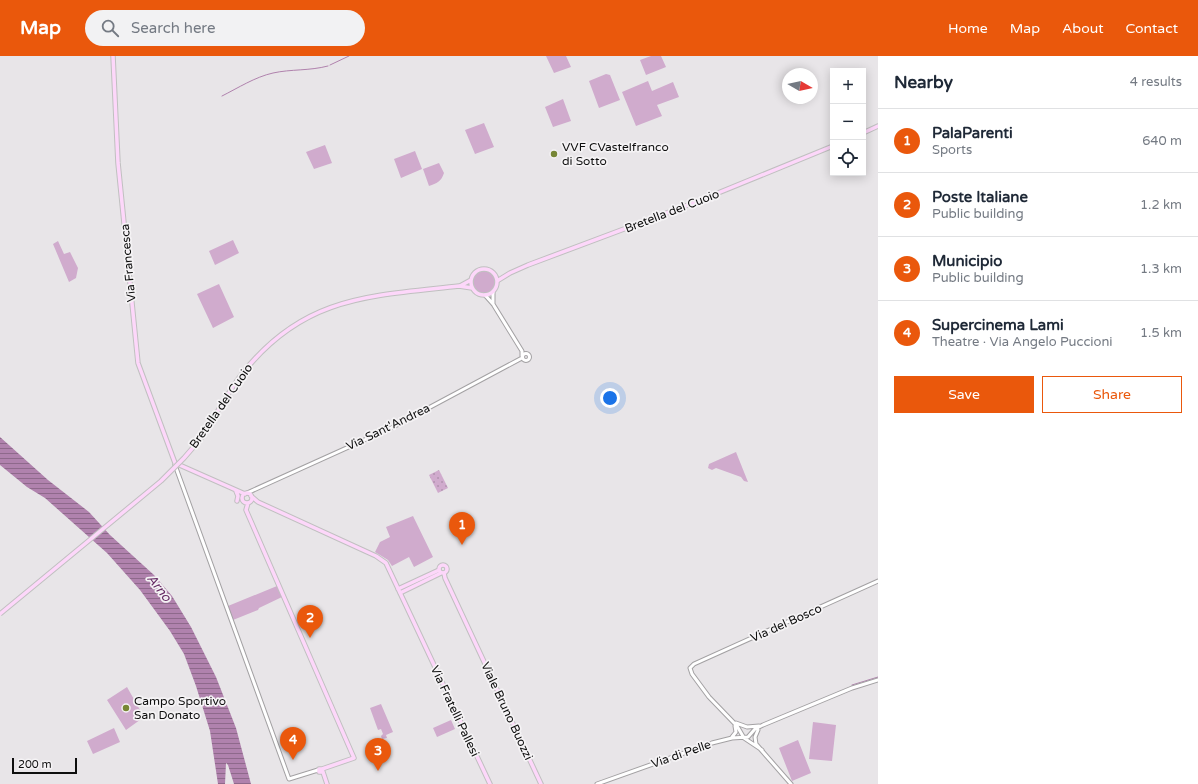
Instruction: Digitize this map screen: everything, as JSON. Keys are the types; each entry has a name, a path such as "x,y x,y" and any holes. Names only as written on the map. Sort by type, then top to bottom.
{"main road":[{"name":"Via Francesca","path":"113,56 118,163 138,362 175,463"},
{"path":"866,132 878,127"},
{"name":"Bretella del Cuoio","path":"497,281 510,273 696,202 830,147"},
{"name":"Bretella del Cuoio","path":"459,286 471,280 475,273 481,269 488,269 495,274 510,273"},
{"path":"485,295 493,292 496,287 497,281 495,274"},
{"path":"471,280 472,288"},
{"name":"Bretella del Cuoio","path":"0,614 161,481 203,436 230,390 252,362 282,333 304,319 332,306 356,299 459,286 472,288 477,293 485,295"},
{"path":"175,463 242,494 251,496 258,502"},
{"path":"237,501 238,496 242,494"},
{"path":"242,494 243,501 258,502"},
{"path":"251,496 250,502 245,509 354,758 320,770 327,784"},
{"name":"Via Fratelli Pallesi","path":"258,502 380,558 386,563 490,784"},
{"name":"Viale Bruno Buozzi","path":"399,591 442,572 541,784"}],"street":[{"path":"493,292 493,304"},
{"path":"485,295 493,304 522,351 527,354 529,359 522,359 522,351"},
{"name":"Via Sant'Andrea","path":"242,494 256,490 393,427 522,359 527,354"},
{"path":"175,463 289,779 320,770"},
{"name":"Via Sant'Andrea","path":"251,496 256,490"},
{"name":"Via del Bosco","path":"731,720 718,708 697,682 690,671 690,668 694,664 878,581"},
{"name":"Via di Pelle","path":"597,784 620,774 727,739 744,738 763,726 852,688 878,680"},
{"path":"731,720 744,738 762,750"},
{"path":"727,739 735,735 737,731 731,720"},
{"name":"Via di Pelle","path":"731,720 742,726 763,726"},
{"path":"763,726 756,731 756,744 791,784"}],"shaded area":[{"path":"546,56 566,56 571,67 554,73"},
{"path":"651,56 661,56 666,67 646,75 640,60"},
{"path":"606,74 610,75 620,100 599,108 589,81"},
{"path":"648,81 652,91 673,82 679,97 657,105 662,116 636,126 622,92"},
{"path":"563,99 571,121 553,127 545,107"},
{"path":"484,123 494,147 475,154 465,130"},
{"path":"325,145 332,163 314,169 306,152"},
{"path":"415,151 422,169 401,178 394,159"},
{"path":"439,163 444,173 443,176 438,182 429,186 423,169"},
{"path":"233,240 239,253 215,265 209,251"},
{"path":"58,241 64,254 70,252 78,268 76,278 69,282 53,244"},
{"path":"484,271 492,274 495,282 492,290 484,293 476,290 473,282 476,274"},
{"path":"219,284 234,317 213,328 197,294"},
{"path":"736,452 748,482 744,481 741,477 716,468 712,470 708,468 709,464"},
{"path":"439,470 448,488 438,493 429,475"},
{"path":"413,516 433,557 414,567 409,557 392,566 388,560 375,552 380,542 390,537 386,527"},
{"path":"277,586 282,597 259,608 258,610 233,620 228,606"},
{"name":"Campo Sportivo San Donato","path":"127,687 144,717 126,730 107,700"},
{"path":"381,704 393,732 386,735 387,738 382,739 381,736 383,734 381,729 378,730 370,708"},
{"path":"451,720 455,729 437,737 433,728"},
{"path":"813,722 836,725 832,761 809,759"},
{"path":"114,728 120,742 93,754 87,741"},
{"path":"798,740 811,773 792,781 779,748"}],"water":[{"name":"Arno","path":"0,437 48,480 89,512 110,535 154,575 172,596 191,627 216,677 236,728 251,784 234,784 226,763 225,784 218,784 210,731 196,686 184,654 170,631 140,590 107,553 45,498 27,487 0,465"}],"waterway":[{"path":"330,65 349,56"},
{"path":"222,96 266,75 328,66"},
{"path":"852,685 878,677"}],"place":[{"name":"VVF CVastelfranco di Sotto","path":"554,154"},
{"name":"PalaParenti","path":"462,545"},
{"name":"Poste Italiane","path":"310,638"},
{"name":"Campo Sportivo San Donato","path":"126,708"},
{"name":"Supercinema Lami","path":"293,760"},
{"name":"Municipio","path":"378,771"}]}
